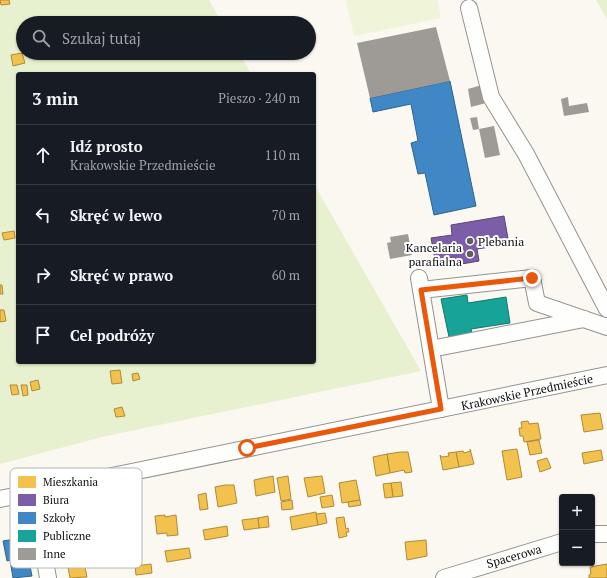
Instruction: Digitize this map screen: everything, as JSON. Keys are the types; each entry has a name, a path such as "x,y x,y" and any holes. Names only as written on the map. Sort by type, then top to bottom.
{"street":[{"path":"469,8 491,97 526,154 607,309"},
{"path":"441,409 420,284 532,278 537,303 607,327"},
{"path":"431,349 586,319"},
{"name":"Krakowskie Przedmieście","path":"142,470 607,375"},
{"name":"Krakowskie Przedmieście","path":"0,499 10,497"},
{"path":"595,534 607,534"},
{"name":"Spacerowa","path":"444,578 559,543"},
{"path":"46,568 48,578"}],"green space":[{"path":"0,0 209,0 218,16 16,16 16,60 243,60 250,72 16,72 16,364 316,364 316,187 421,371 106,436 0,464"},
{"path":"346,0 437,0 441,18 354,36"},
{"path":"596,0 607,0 607,19"}],"building: Mieszkania":[{"path":"0,0 9,0 10,4 1,5"},
{"path":"16,54 16,60 24,60 25,63 13,66 11,55"},
{"path":"14,231 15,238 4,240 2,233"},
{"path":"0,285 2,285 3,294 0,294"},
{"path":"0,310 4,310 6,321 0,322"},
{"path":"120,370 122,383 112,384 110,371"},
{"path":"138,373 140,379 133,381 132,374"},
{"path":"38,380 40,389 32,391 30,382"},
{"path":"10,385 17,385 19,394 12,395"},
{"path":"21,385 27,385 28,395 23,396"},
{"path":"122,407 125,416 116,417 114,409"},
{"path":"600,413 603,429 584,432 581,415"},
{"path":"528,421 529,424 538,423 541,439 524,442 523,436 520,436 519,428 522,428 521,422"},
{"path":"539,440 542,453 530,455 527,442"},
{"path":"517,449 522,477 507,480 502,451"},
{"path":"601,450 603,460 584,464 582,453"},
{"path":"463,451 464,453 471,451 474,464 459,467 456,452"},
{"path":"408,452 412,472 405,473 404,470 390,473 387,454"},
{"path":"456,452 459,467 443,470 440,455 442,457 449,456 448,453"},
{"path":"387,454 390,473 376,476 373,457"},
{"path":"547,458 551,468 540,472 537,461"},
{"path":"273,476 275,492 256,496 254,480"},
{"path":"288,476 291,499 281,501 277,478"},
{"path":"322,476 325,493 308,497 304,478"},
{"path":"356,480 360,500 342,503 339,483"},
{"path":"401,482 403,496 393,497 391,483"},
{"path":"391,483 393,497 385,498 383,484"},
{"path":"234,485 237,503 218,507 215,487"},
{"path":"206,493 208,509 200,510 198,495"},
{"path":"332,495 334,506 322,508 320,497"},
{"path":"292,500 293,509 282,510 281,502"},
{"path":"360,500 361,505 349,507 348,502"},
{"path":"316,512 318,525 292,530 290,517"},
{"path":"325,513 327,523 318,525 316,514"},
{"path":"165,515 165,517 176,515 178,535 167,536 167,533 157,534 155,516"},
{"path":"268,516 269,527 259,528 258,518"},
{"path":"344,517 346,529 348,528 349,532 346,532 347,536 339,538 336,518"},
{"path":"258,518 259,528 244,530 242,520"},
{"path":"227,526 228,536 205,540 203,530"},
{"path":"426,540 427,556 407,560 405,542"},
{"path":"189,548 191,558 167,562 165,551"},
{"path":"151,564 152,573 136,575 135,568 142,568 142,565"},
{"path":"607,564 607,578 589,578 589,575 591,574 590,567"},
{"path":"68,568 85,568 87,577 70,578"}],"building: Biura":[{"name":"Plebania","path":"504,216 509,244 477,249 479,261 456,265 455,257 435,260 431,238 452,235 451,225"}],"building: Szkoły":[{"path":"450,81 476,206 434,215 425,173 418,174 411,143 418,141 411,104 373,112 370,98"},
{"path":"10,540 10,560 7,561 3,541"},
{"path":"11,568 30,568 32,576 13,578"}],"building: Publiczne":[{"path":"467,295 468,303 506,297 510,323 471,329 472,333 449,337 441,299"}],"building: Inne":[{"path":"436,27 450,81 370,98 357,43"},
{"path":"482,85 486,103 471,107 468,89"},
{"path":"568,97 569,106 587,103 589,112 564,116 561,99"},
{"path":"477,117 479,129 473,130 470,118"},
{"path":"494,126 500,155 485,158 479,129"},
{"path":"408,234 412,255 390,259 387,243 391,242 390,237"}],"place":[{"name":"Plebania","path":"470,241"},
{"name":"Kancelaria parafialna","path":"470,254"}],"route":[{"path":"247,448 441,409 421,290 532,278"}]}
